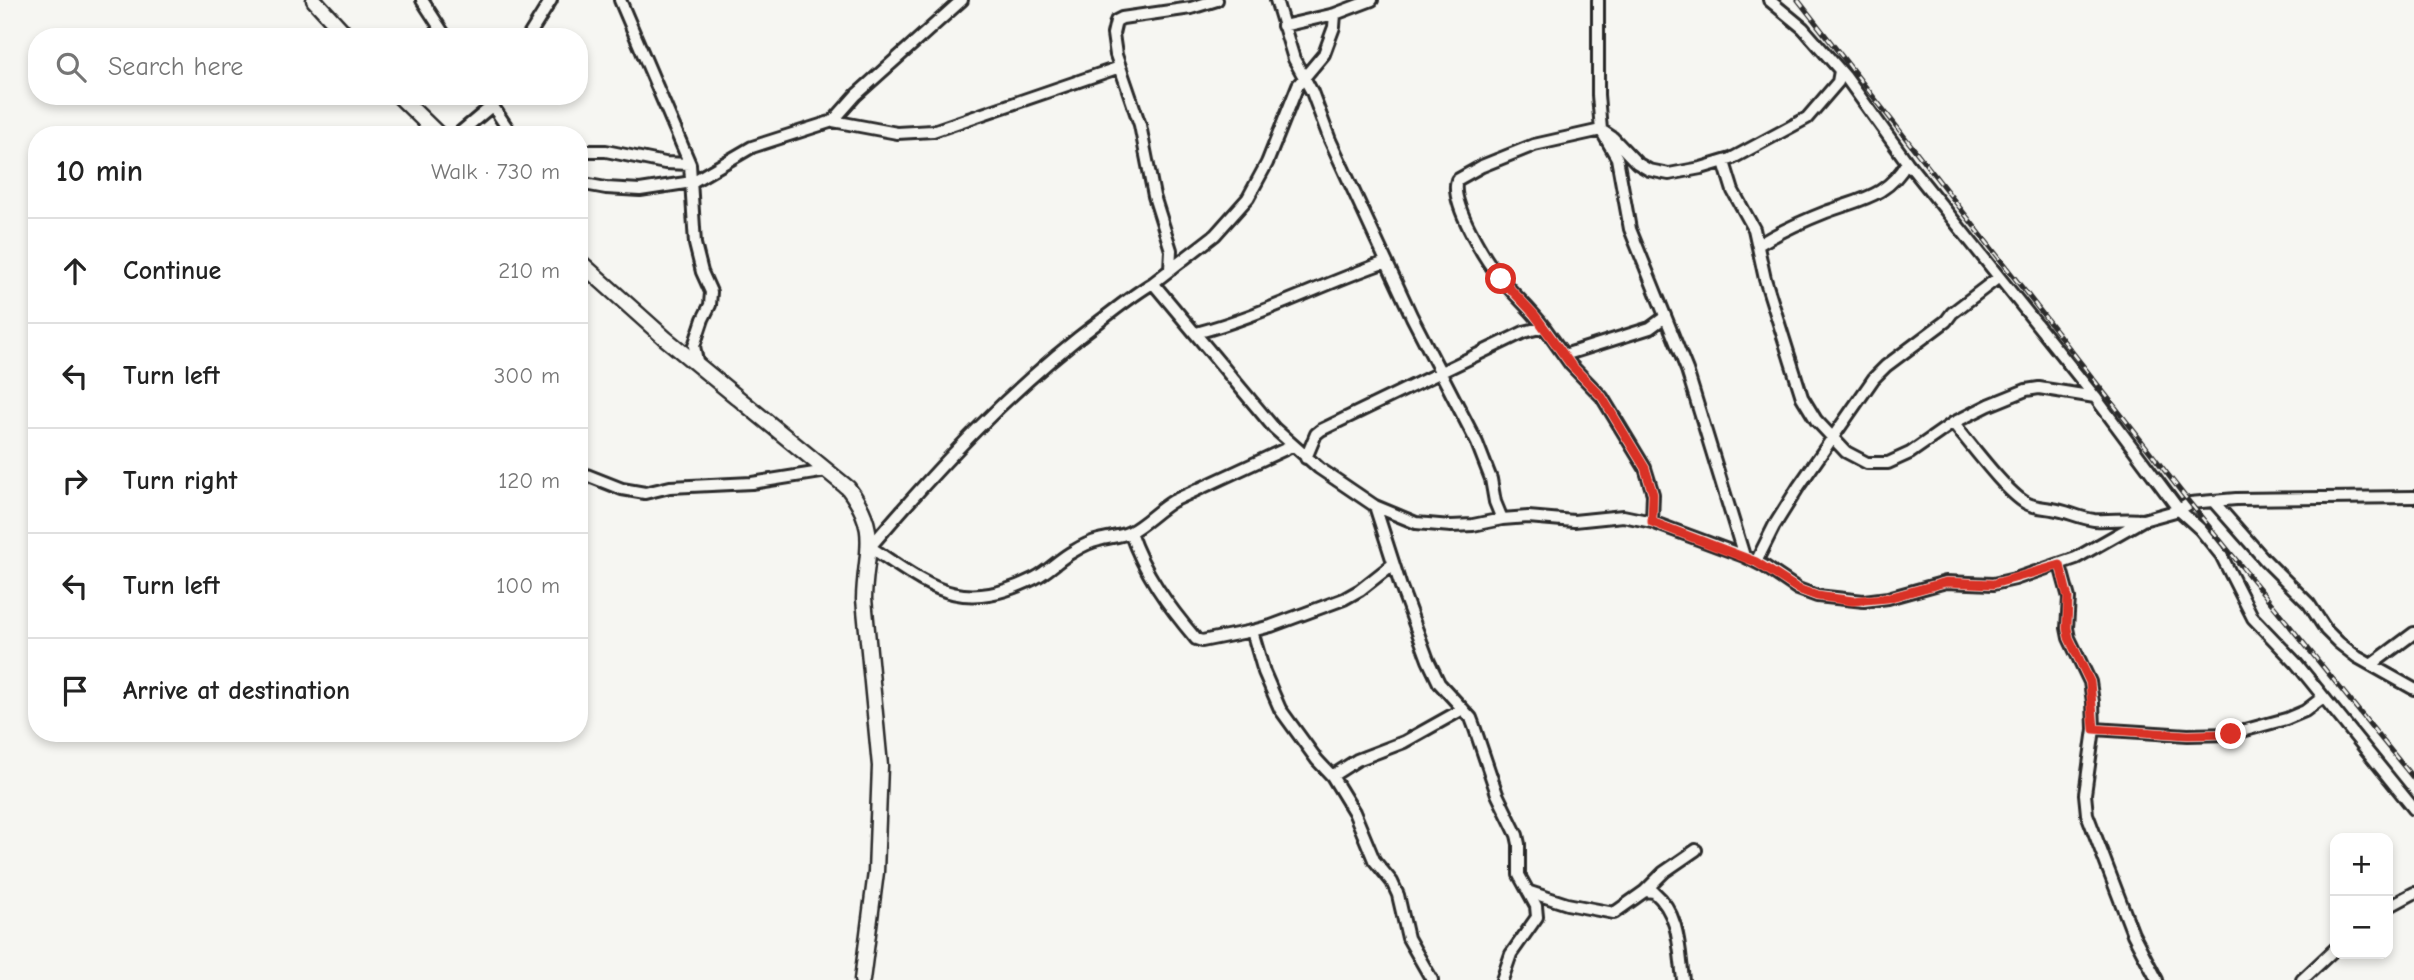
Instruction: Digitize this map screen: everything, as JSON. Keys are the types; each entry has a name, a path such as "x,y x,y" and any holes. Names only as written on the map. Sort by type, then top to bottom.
{"street":[{"path":"314,0 340,28"},
{"path":"422,0 440,28"},
{"path":"534,28 551,0"},
{"path":"620,0 690,164 695,244 702,272 711,292 710,305 694,345 698,366"},
{"path":"833,121 856,95 962,0"},
{"path":"1276,0 1294,58 1305,77 1322,122 1412,317 1466,418 1486,463 1502,519"},
{"path":"1283,26 1335,14 1372,0"},
{"path":"1598,0 1598,95 1601,130 1617,158 1630,229 1698,404 1744,556"},
{"path":"1769,0 1803,28 1840,71 1907,162 2095,397 2179,510 2200,529 2221,555 2253,618 2296,663 2414,809"},
{"path":"1170,269 1171,250 1154,196 1140,125 1120,67 1113,34 1116,21 1122,18 1191,8 1213,1"},
{"path":"870,547 939,466 1003,403 1078,337 1215,235 1248,198 1267,163 1295,92 1324,54 1334,27 1335,14"},
{"path":"588,185 640,190 692,182 752,147 833,121 897,133 933,131 1120,67"},
{"path":"1652,522 1653,494 1645,468 1602,397 1564,355 1488,261 1468,226 1455,184 1457,180 1482,166 1534,145 1601,130 1613,138 1637,163 1649,170 1669,174 1724,162 1807,118 1838,82 1840,71"},
{"path":"408,105 430,126"},
{"path":"465,126 484,105"},
{"path":"494,105 506,126"},
{"path":"588,150 606,151 665,163 690,164"},
{"path":"1724,162 1733,191 1754,229 1765,279 1802,397 1808,410 1846,452 1867,463 1888,463 1910,453 1953,423 2026,390 2039,388 2095,397"},
{"path":"1758,245 1810,218 1880,193 1901,174 1907,162"},
{"path":"1196,333 1237,320 1386,262"},
{"path":"588,269 698,366 848,488 867,519 870,547 864,579 864,600 880,766 876,872 862,980"},
{"path":"1756,562 1799,486 1880,372 1999,277"},
{"path":"1153,283 1258,410 1292,446 1375,506 1416,523 1433,525 1473,525 1528,517 1574,521 1623,516 1652,522 1744,556 1798,589 1817,596 1853,601 1888,598 1946,582 1993,584 2060,565 2097,548 2143,520 2179,510 2190,503 2414,497"},
{"path":"1564,355 1650,328 1665,317"},
{"path":"1306,458 1316,434 1321,430 1524,332 1544,327"},
{"path":"1953,423 2001,479 2025,502 2036,507 2051,508 2095,520 2143,520"},
{"path":"870,547 928,585 951,594 969,597 988,595 1036,578 1083,546 1130,533 1155,512 1173,502 1292,446"},
{"path":"588,476 622,489 645,493 670,487 752,483 827,471"},
{"path":"2213,501 2265,560 2309,604 2326,630 2348,650 2414,689"},
{"path":"1375,506 1393,564 1433,672 1446,693 1463,709 1474,726 1497,794 1517,835 1519,875 1530,892 1537,916 1511,954 1502,980"},
{"path":"1130,533 1150,578 1196,639 1202,641 1271,626 1344,599 1393,564"},
{"path":"2060,565 2068,598 2069,638 2090,682 2094,729 2085,794 2087,814 2133,934 2157,980"},
{"path":"1252,631 1264,672 1280,709 1332,776 1354,812 1374,860 1392,881 1408,939 1432,980"},
{"path":"2371,665 2414,633"},
{"path":"2094,729 2188,735 2231,734 2286,719 2305,711 2322,698"},
{"path":"1332,776 1357,760 1404,742 1463,709"},
{"path":"1530,892 1567,904 1614,913 1696,850"},
{"path":"1645,891 1654,892 1670,912 1681,956 1683,980"},
{"path":"2393,904 2414,893"},
{"path":"2302,980 2330,954"}],"railway":[{"path":"1798,0 2190,503 2414,779"}],"route":[{"path":"1501,279 1534,314 1571,365 1602,397 1651,482 1654,508 1652,522 1744,556 1798,589 1817,596 1853,601 1888,598 1946,582 1993,584 2060,565 2068,598 2069,638 2090,682 2094,729 2188,735 2231,734"}]}
